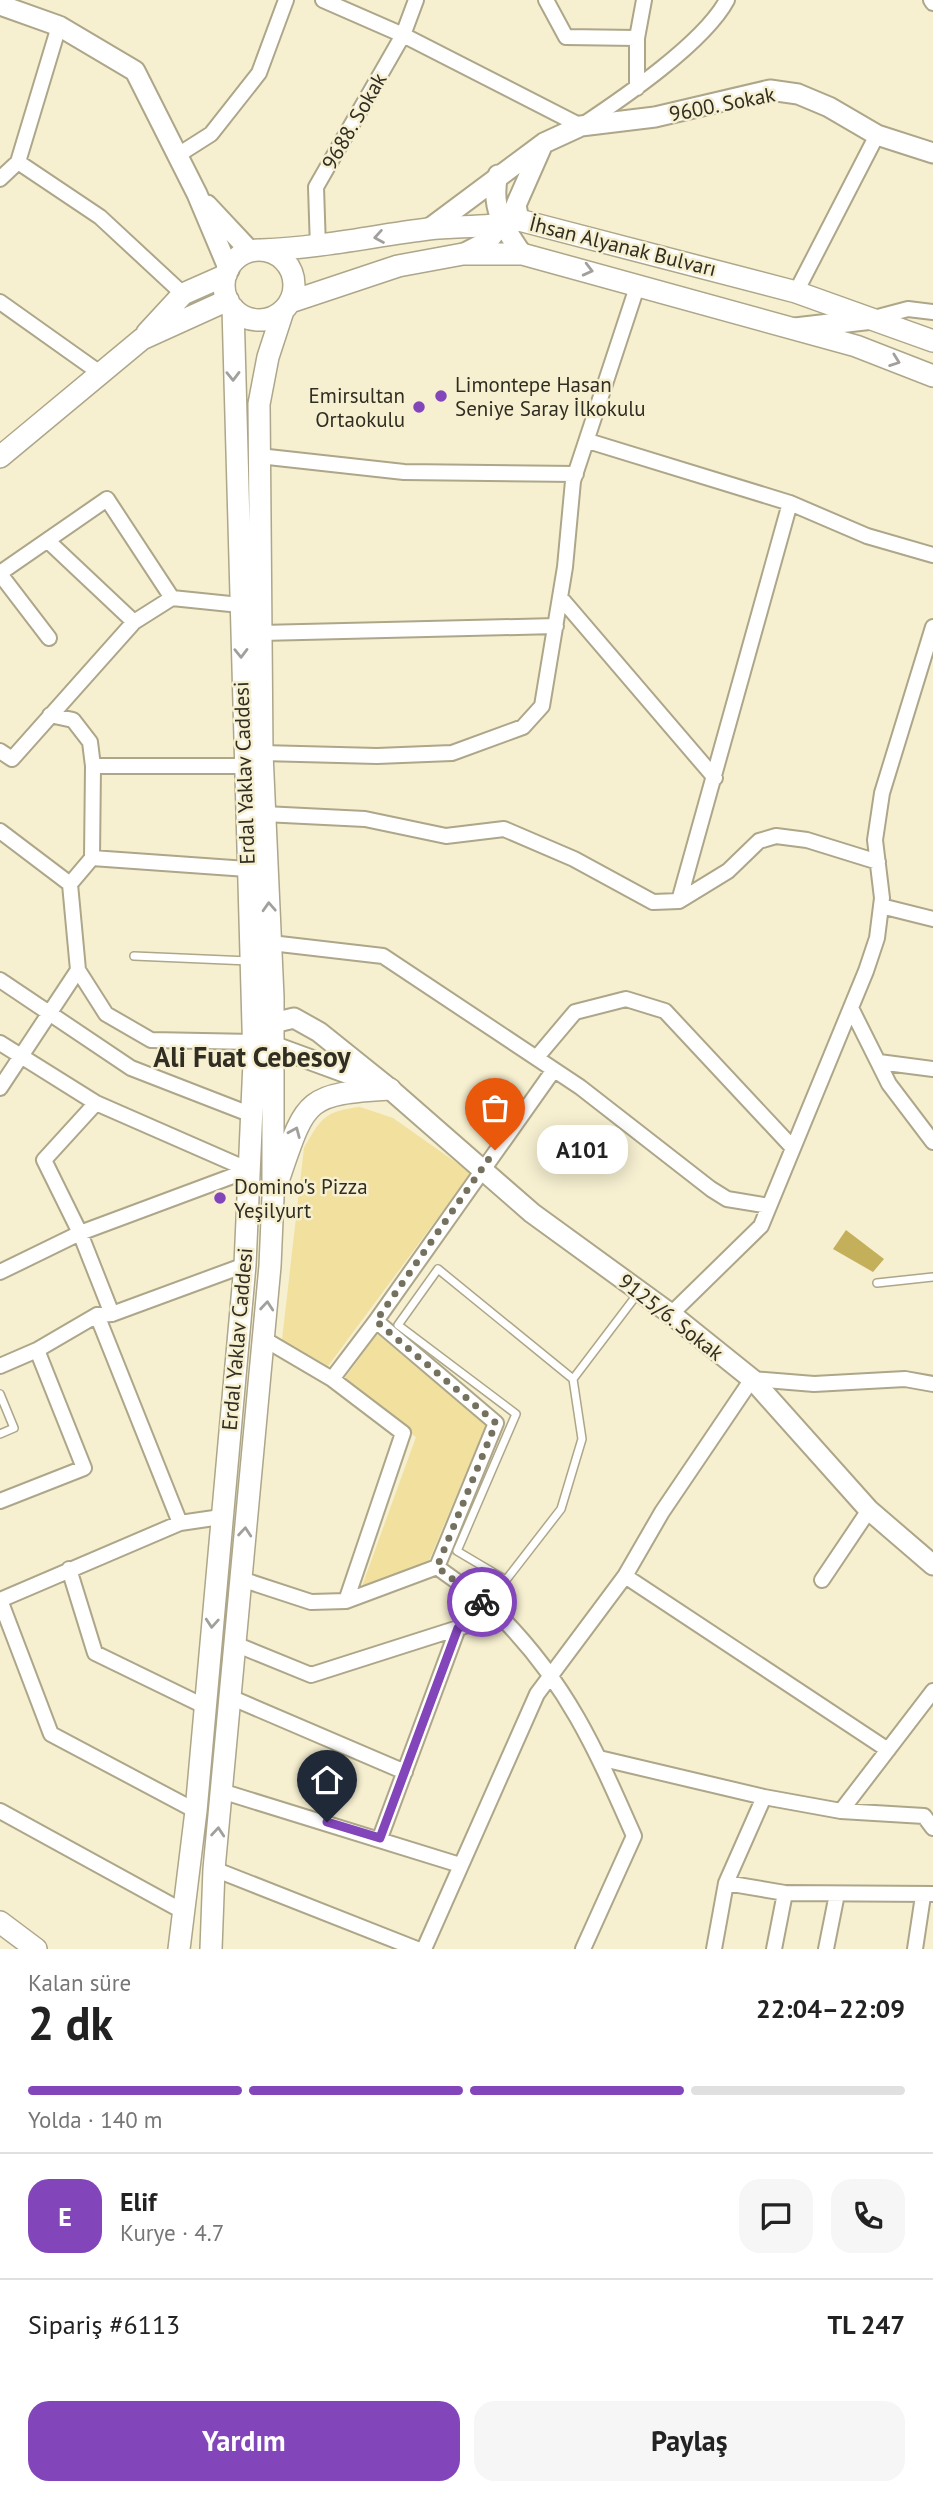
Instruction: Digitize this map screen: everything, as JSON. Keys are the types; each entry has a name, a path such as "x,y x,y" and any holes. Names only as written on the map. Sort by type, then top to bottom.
{"main road":[{"path":"0,5 59,26 135,71 197,194 227,273 230,304"},
{"name":"9600. Sokak","path":"544,143 581,127 655,117 771,90 808,98 877,135 933,153"},
{"path":"430,228 544,143"},
{"path":"463,254 488,241 512,217 544,143"},
{"path":"498,175 493,194 512,217 522,254"},
{"path":"197,194 256,251 283,259 290,268 294,291 287,307 263,320 252,319 230,304"},
{"name":"İhsan Alyanak Bulvarı","path":"256,251 318,248 512,217 796,292 933,341"},
{"path":"0,457 142,339 183,294 227,273 239,256 256,251"},
{"name":"İhsan Alyanak Bulvarı","path":"287,307 397,266 463,254 522,254 856,346 933,376"},
{"path":"142,339 230,304"},
{"name":"Erdal Yaklav Caddesi","path":"211,1949 214,1869 264,1339 273,1197 264,1040 252,1005 230,304"},
{"name":"Erdal Yaklav Caddesi","path":"179,1949 186,1913 196,1811 245,1265 252,1115 273,997 262,753 259,404 268,357 287,307"},
{"path":"794,329 874,318"},
{"name":"9125/6. Sokak","path":"273,997 294,1018 319,1032 390,1089 532,1213 671,1314 752,1379 869,1510 933,1565"},
{"path":"264,1040 294,1018"},
{"name":"9125/6. Sokak","path":"264,1040 390,1089"},
{"path":"273,1197 295,1131 302,1117 316,1101 340,1092 390,1089"},
{"path":"0,1922 36,1949"}],"street":[{"path":"178,155 211,134 259,73 286,0"},
{"path":"323,0 403,35 581,127 637,88 718,17 727,0"},
{"name":"9688. Sokak","path":"318,248 316,187 403,35 416,0"},
{"path":"546,0 566,37 637,38"},
{"path":"637,88 637,38 644,0"},
{"path":"0,178 18,162 59,26"},
{"path":"796,292 877,135"},
{"path":"18,162 100,217 183,294"},
{"path":"262,753 377,756 452,753 523,727 542,706 556,626 576,474 638,284"},
{"path":"0,302 100,373"},
{"path":"874,318 908,309 933,312"},
{"path":"588,441 790,503 867,536 933,555"},
{"path":"259,456 404,472 576,474"},
{"path":"49,638 0,574 107,499 172,598"},
{"path":"679,901 790,503"},
{"path":"48,541 134,622"},
{"path":"560,597 715,778"},
{"path":"0,751 12,760 134,622 172,598 240,605"},
{"path":"261,633 556,626"},
{"path":"671,1314 761,1226 851,1008 877,938 881,906 875,840 882,793 933,627"},
{"path":"50,715 73,720 85,732 93,766 92,859 70,884 78,971 106,1014 151,1040 264,1040"},
{"path":"93,766 244,766"},
{"path":"264,814 365,819 446,836 504,829 573,859 653,902 679,901 728,871 759,841 776,836 807,840 878,862"},
{"path":"0,831 70,884"},
{"path":"92,859 247,869"},
{"path":"881,906 933,919"},
{"path":"271,943 383,956 580,1087 711,1189 727,1199 769,1206"},
{"path":"0,1088 78,971"},
{"path":"0,980 131,1068 252,1115"},
{"path":"537,1057 575,1012 626,999 665,1011 793,1148"},
{"path":"851,1008 889,1084 933,1142"},
{"path":"0,1043 96,1103 249,1170"},
{"path":"878,1062 933,1069"},
{"path":"332,1379 553,1071"},
{"path":"96,1103 44,1160 80,1233 113,1314"},
{"path":"1,1270 80,1233 249,1170"},
{"path":"0,1366 37,1350 97,1315 113,1314 245,1265"},
{"path":"97,1315 180,1523"},
{"path":"241,1579 311,1602 346,1601 437,1567 496,1423 376,1321"},
{"path":"264,1339 332,1379 403,1433 346,1601"},
{"path":"0,1501 84,1468 37,1350"},
{"path":"424,1949 537,1694 554,1676 625,1576 662,1513 752,1379 814,1384 905,1378 933,1384"},
{"path":"821,1580 869,1510"},
{"path":"196,1811 51,1734 0,1600 180,1523 221,1517"},
{"path":"437,1567 499,1615 554,1676 599,1758 634,1836 583,1949"},
{"path":"69,1569 95,1653 206,1707"},
{"path":"625,1576 888,1750"},
{"path":"235,1644 311,1675 499,1615"},
{"path":"380,1838 458,1628"},
{"path":"841,1811 933,1691"},
{"path":"230,1697 405,1773"},
{"path":"599,1758 764,1797 841,1811 930,1817"},
{"path":"221,1791 460,1864"},
{"path":"714,1949 726,1883 764,1797"},
{"path":"0,1811 186,1913"},
{"path":"214,1869 417,1949"},
{"path":"726,1883 785,1893 928,1895 915,1949"},
{"path":"774,1949 785,1893"},
{"path":"826,1949 837,1894"}],"lane":[{"path":"134,956 251,961"},
{"path":"573,1379 439,1269 398,1325 516,1413 457,1551 506,1580 561,1509 582,1439 573,1379 639,1292"},
{"path":"877,1283 933,1277"},
{"path":"0,1394 14,1428 0,1434"}],"shaded area":[{"path":"360,1107 393,1118 471,1173 328,1366 282,1340 304,1148 325,1118 339,1111"},
{"path":"846,1230 884,1259 873,1272 833,1249"},
{"path":"377,1334 486,1425 428,1563 361,1589 416,1437 342,1382"}],"way so far":[{"path":"482,1602 437,1567 496,1423 376,1321 495,1150"}],"place":[{"name":"Limontepe Hasan Seniye Saray İlkokulu","path":"441,396"},
{"name":"Emirsultan Ortaokulu","path":"419,407"},
{"name":"A101","path":"495,1150"},
{"name":"Domino's Pizza Yeşilyurt","path":"220,1198"}],"district":[{"name":"Ali Fuat Cebesoy","path":"252,1056"}],"route":[{"path":"327,1822 380,1838 458,1628 499,1615 482,1602"}]}
